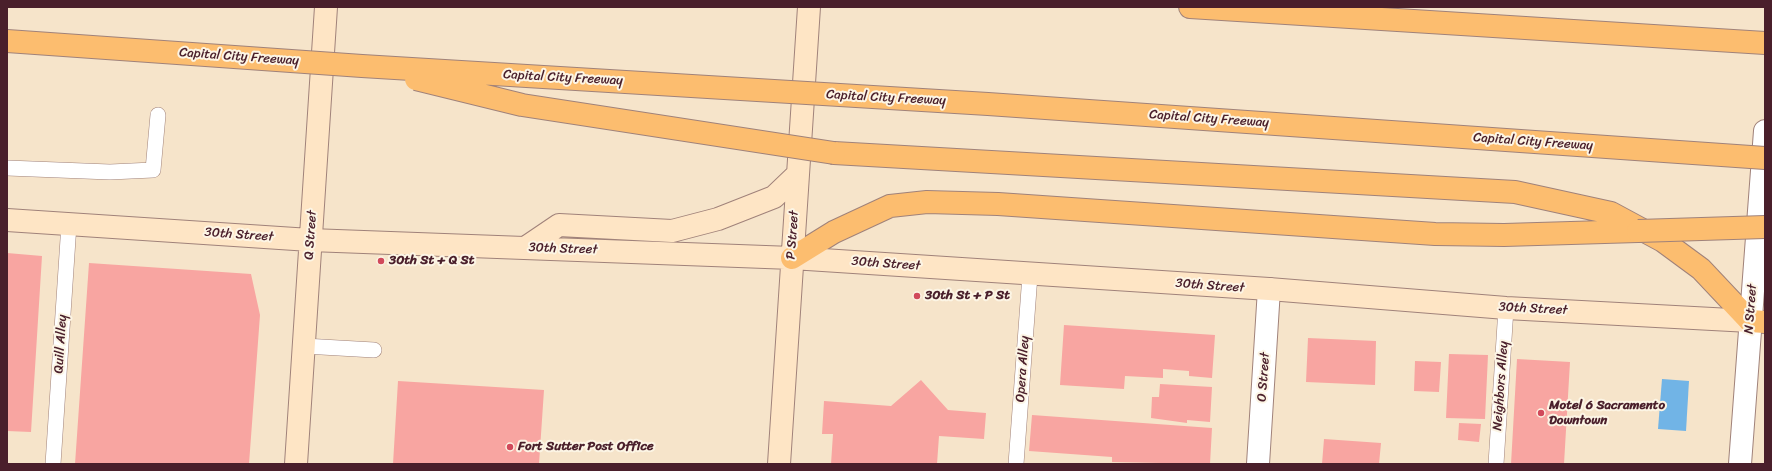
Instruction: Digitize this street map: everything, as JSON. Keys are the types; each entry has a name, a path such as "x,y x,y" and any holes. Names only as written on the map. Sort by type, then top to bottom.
{"highway":[{"path":"1190,7 1765,43"},
{"name":"Capital City Freeway","path":"7,41 362,66 996,104 1765,158"},
{"path":"362,66 522,105 834,153 1515,192 1611,213 1663,240 1701,269 1758,322"},
{"path":"792,258 834,232 890,206 927,202 998,204 1392,231 1504,235 1765,227"}],"main road":[{"name":"Q Street","path":"296,464 326,7"},
{"name":"P Street","path":"779,464 809,7"},
{"path":"525,248 559,225 672,230 718,219 774,197 797,175"},
{"name":"30th Street","path":"7,220 310,240 792,258 1030,275 1269,289 1506,308 1758,322"}],"street":[{"name":"N Street","path":"1740,464 1758,322 1765,131"},
{"name":"O Street","path":"1258,464 1269,289"}],"lane":[{"path":"7,168 110,172 153,170 158,115"},
{"name":"Quill Alley","path":"53,464 69,224"},
{"name":"Opera Alley","path":"1016,464 1030,275"},
{"name":"Neighbors Alley","path":"1496,464 1506,308"},
{"path":"304,346 374,350"}],"water":[{"path":"1662,379 1689,381 1686,431 1658,429"}],"building":[{"path":"7,253 42,256 31,432 7,431"},
{"path":"89,263 251,274 260,315 249,464 75,464"},
{"path":"1064,325 1215,335 1212,378 1189,376 1189,371 1163,369 1163,378 1125,376 1124,389 1060,385"},
{"path":"1308,338 1376,341 1375,385 1306,382"},
{"path":"1449,354 1488,355 1485,419 1446,418"},
{"name":"Motel 6 Sacramento Downtown","path":"1517,359 1570,362 1564,464 1511,464"},
{"path":"1415,361 1441,362 1439,392 1414,391"},
{"path":"921,380 948,410 986,413 984,439 939,436 937,464 831,464 833,434 822,434 824,401 891,406"},
{"path":"398,381 544,390 539,464 393,464"},
{"path":"1160,384 1212,387 1210,422 1187,420 1187,423 1151,418 1152,397 1159,397"},
{"path":"1032,415 1212,428 1210,464 1112,462 1112,457 1029,451"},
{"path":"1459,423 1481,424 1479,442 1458,440"},
{"path":"1324,439 1381,443 1379,464 1322,464"}],"place":[{"name":"30th St + Q St","path":"381,261"},
{"name":"30th St + P St","path":"917,296"},
{"name":"Motel 6 Sacramento Downtown","path":"1541,413"},
{"name":"Fort Sutter Post Office","path":"510,447"}]}
